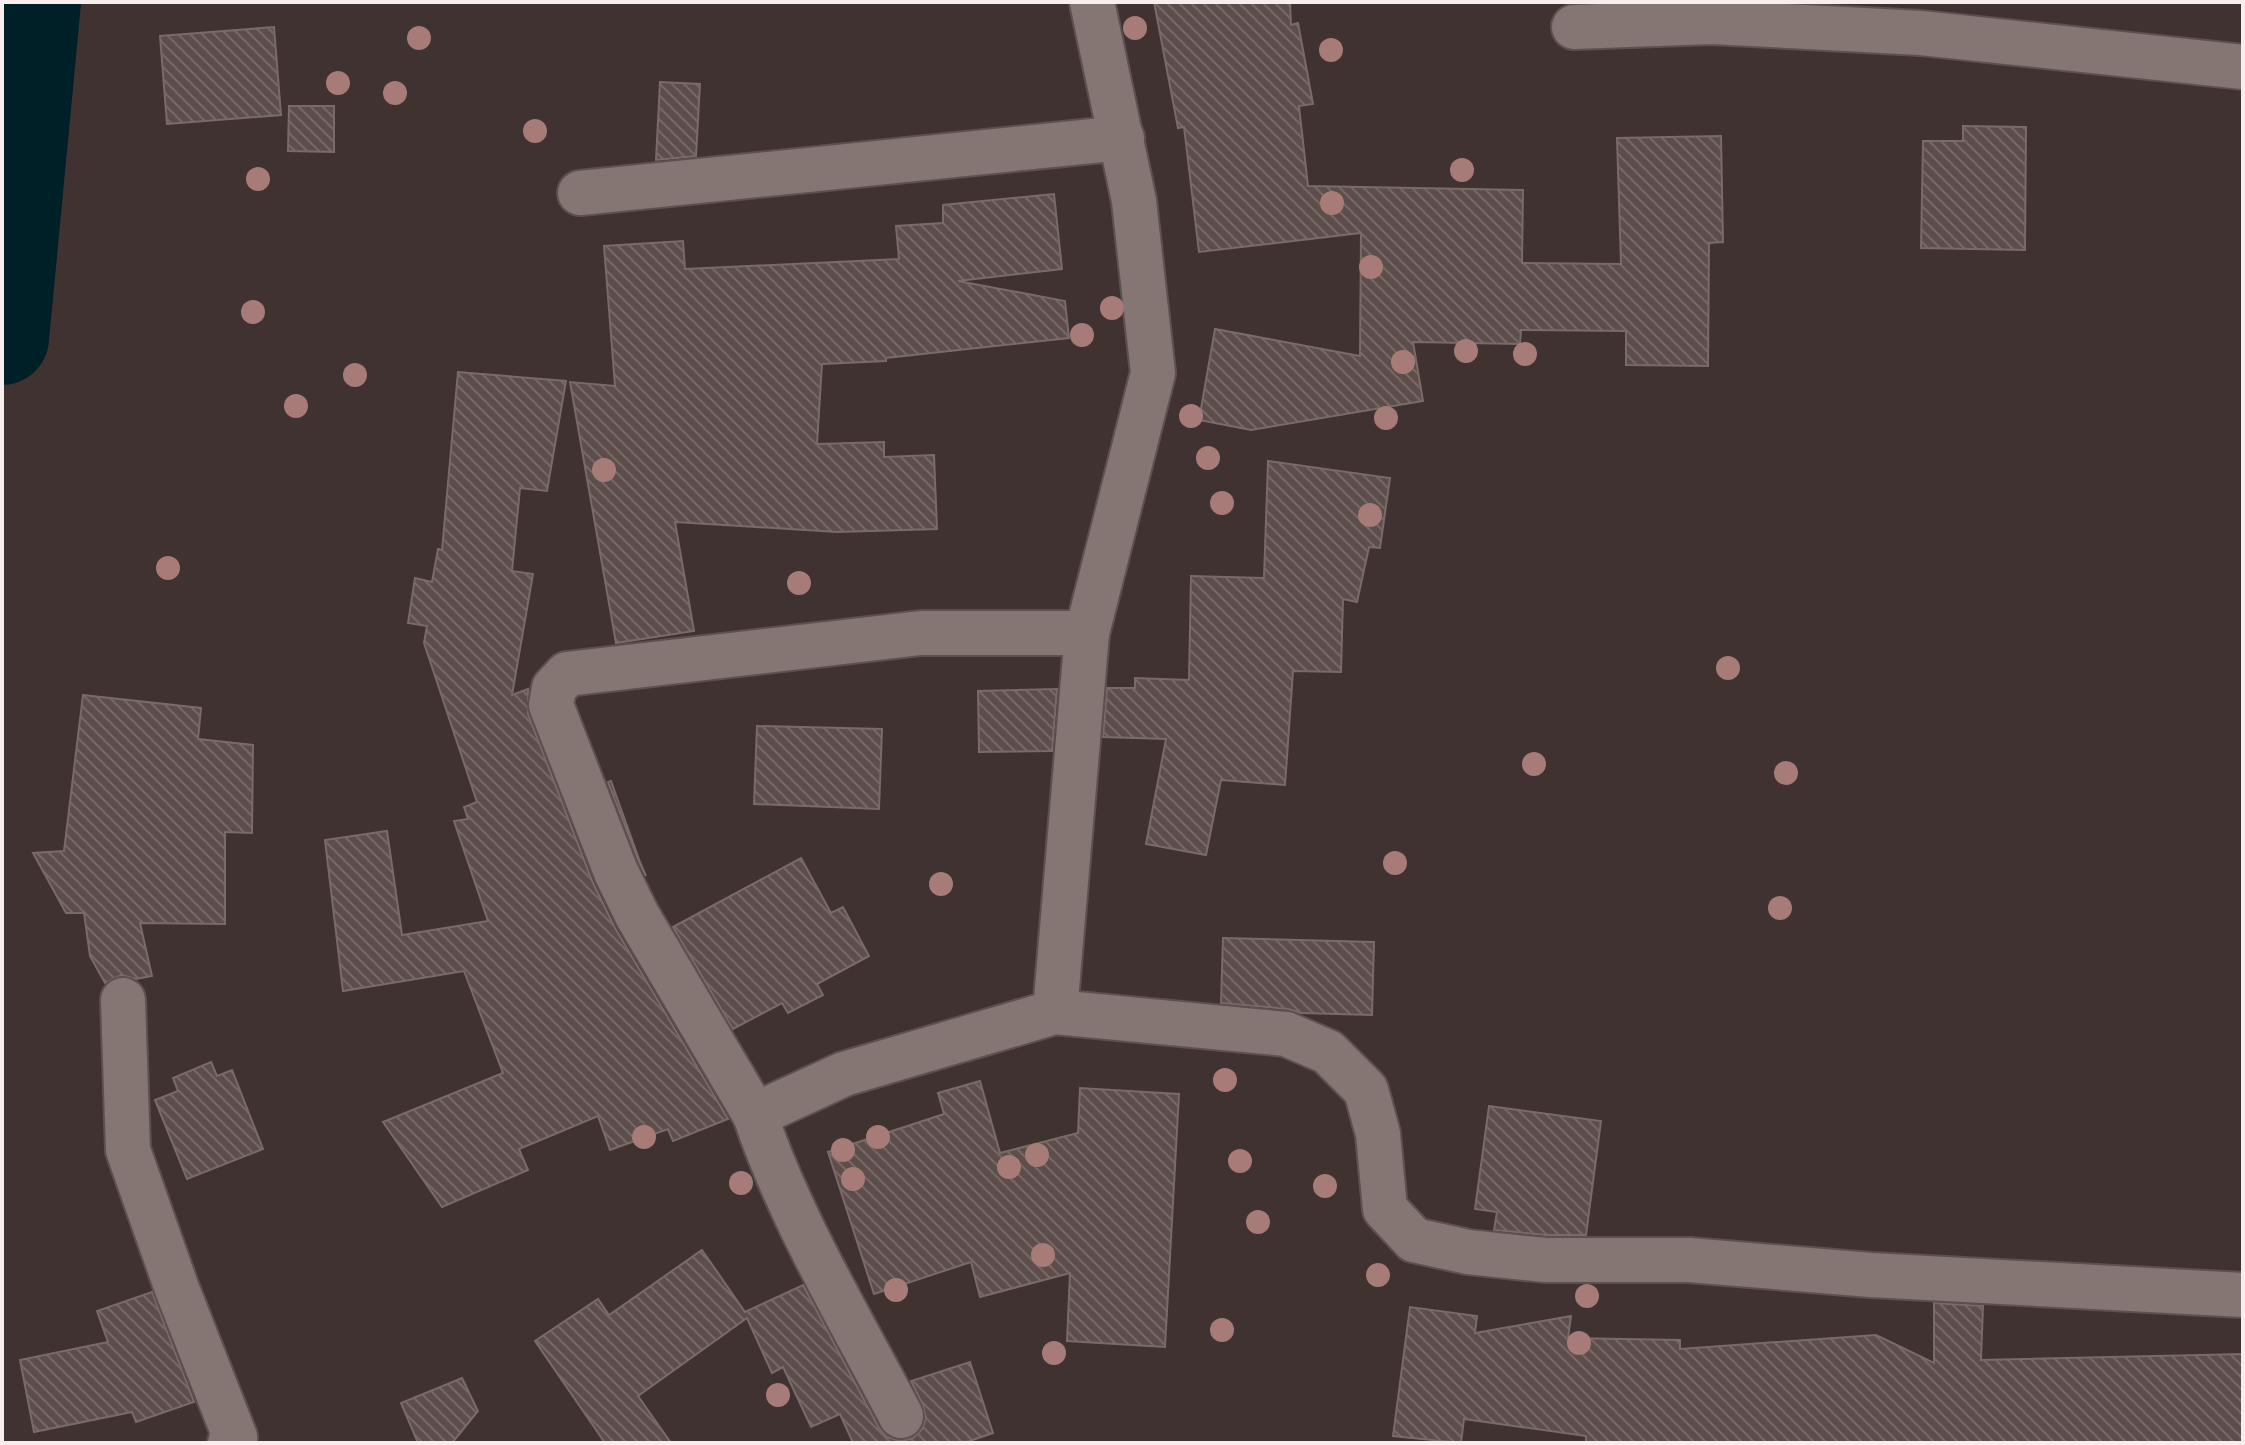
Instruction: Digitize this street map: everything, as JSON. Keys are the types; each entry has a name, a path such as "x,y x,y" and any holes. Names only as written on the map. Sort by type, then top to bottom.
{"street":[{"path":"1055,1012 1087,633 1153,373 1134,201 1092,2"},
{"path":"1574,27 1712,22 1921,33 2243,67"},
{"path":"580,193 1122,138"},
{"path":"901,1416 790,1201 755,1115 637,915 616,872 551,705 554,688 567,674 921,633 1087,633"},
{"path":"123,1000 128,1150 177,1289 235,1437 230,1443"},
{"path":"755,1115 844,1074 1055,1012 1286,1034 1328,1052 1366,1090 1378,1134 1385,1209 1414,1240 1468,1252 1545,1260 1689,1260 1871,1275 2243,1295"}],"building":[{"path":"1154,2 1290,2 1291,25 1298,23 1313,104 1299,106 1308,186 1523,190 1522,263 1621,264 1617,138 1721,136 1723,242 1709,243 1708,366 1626,365 1626,331 1521,330 1520,344 1413,342 1423,401 1251,430 1199,420 1215,329 1360,356 1361,233 1199,252 1184,127 1178,128"},
{"path":"274,27 281,115 167,124 160,36"},
{"path":"660,82 700,84 696,156 656,160"},
{"path":"289,106 334,106 334,152 288,151"},
{"path":"1963,126 2026,127 2025,250 1921,248 1923,141 1963,141"},
{"path":"1054,194 1062,269 958,281 1065,301 1069,338 886,358 886,361 822,364 817,444 884,442 884,457 934,455 937,529 837,532 675,522 694,631 616,643 570,382 615,386 604,246 683,241 685,269 899,259 896,226 943,223 943,205"},
{"path":"458,372 566,381 547,491 520,488 512,571 533,574 512,695 528,689 528,714 593,883 615,928 728,1119 673,1141 668,1129 610,1150 598,1116 519,1149 528,1170 442,1207 383,1122 503,1073 464,971 343,991 325,840 387,831 402,935 488,921 454,821 468,819 464,807 477,802 424,643 427,626 408,623 415,578 432,582 438,549 442,550"},
{"path":"1268,461 1390,478 1380,548 1369,547 1357,602 1343,599 1341,672 1293,671 1285,785 1221,780 1206,855 1146,844 1166,739 1103,737 1107,688 1135,688 1135,678 1189,680 1191,576 1264,578"},
{"path":"1057,689 1052,751 979,752 978,691"},
{"path":"83,695 201,708 198,739 253,745 252,833 225,832 225,924 140,923 152,976 136,979 121,975 105,983 90,956 84,913 66,913 33,853 64,851"},
{"path":"757,726 882,729 879,809 754,804"},
{"path":"611,781 646,876 639,862 608,782"},
{"path":"801,858 831,913 843,907 869,956 817,984 823,995 788,1013 782,1003 733,1029 673,927"},
{"path":"1223,938 1374,942 1372,1015 1301,1013 1221,1003"},
{"path":"211,1062 217,1076 232,1070 263,1149 187,1179 155,1100 178,1091 173,1078"},
{"path":"980,1081 1000,1153 1078,1133 1080,1088 1179,1094 1165,1347 1067,1341 1070,1273 980,1297 971,1262 874,1294 828,1152 944,1114 938,1093"},
{"path":"1489,1106 1601,1121 1586,1235 1494,1230 1497,1212 1475,1209"},
{"path":"702,1250 745,1312 803,1285 879,1428 887,1437 901,1441 913,1438 922,1429 926,1418 911,1381 970,1362 993,1433 964,1443 853,1443 840,1414 811,1427 783,1367 772,1373 747,1318 638,1396 671,1443 605,1443 535,1341 598,1299 609,1315"},
{"path":"152,1292 194,1402 136,1422 132,1412 34,1432 20,1360 108,1342 97,1311"},
{"path":"1934,1303 1983,1306 1981,1360 2243,1354 2243,1443 1586,1443 1586,1436 1464,1419 1461,1443 1393,1436 1410,1307 1477,1316 1475,1333 1571,1316 1568,1338 1680,1340 1680,1349 1876,1335 1934,1363"},
{"path":"462,1378 478,1411 452,1443 418,1443 401,1403"}],"waterway":[{"path":"2,338 34,2"}]}
